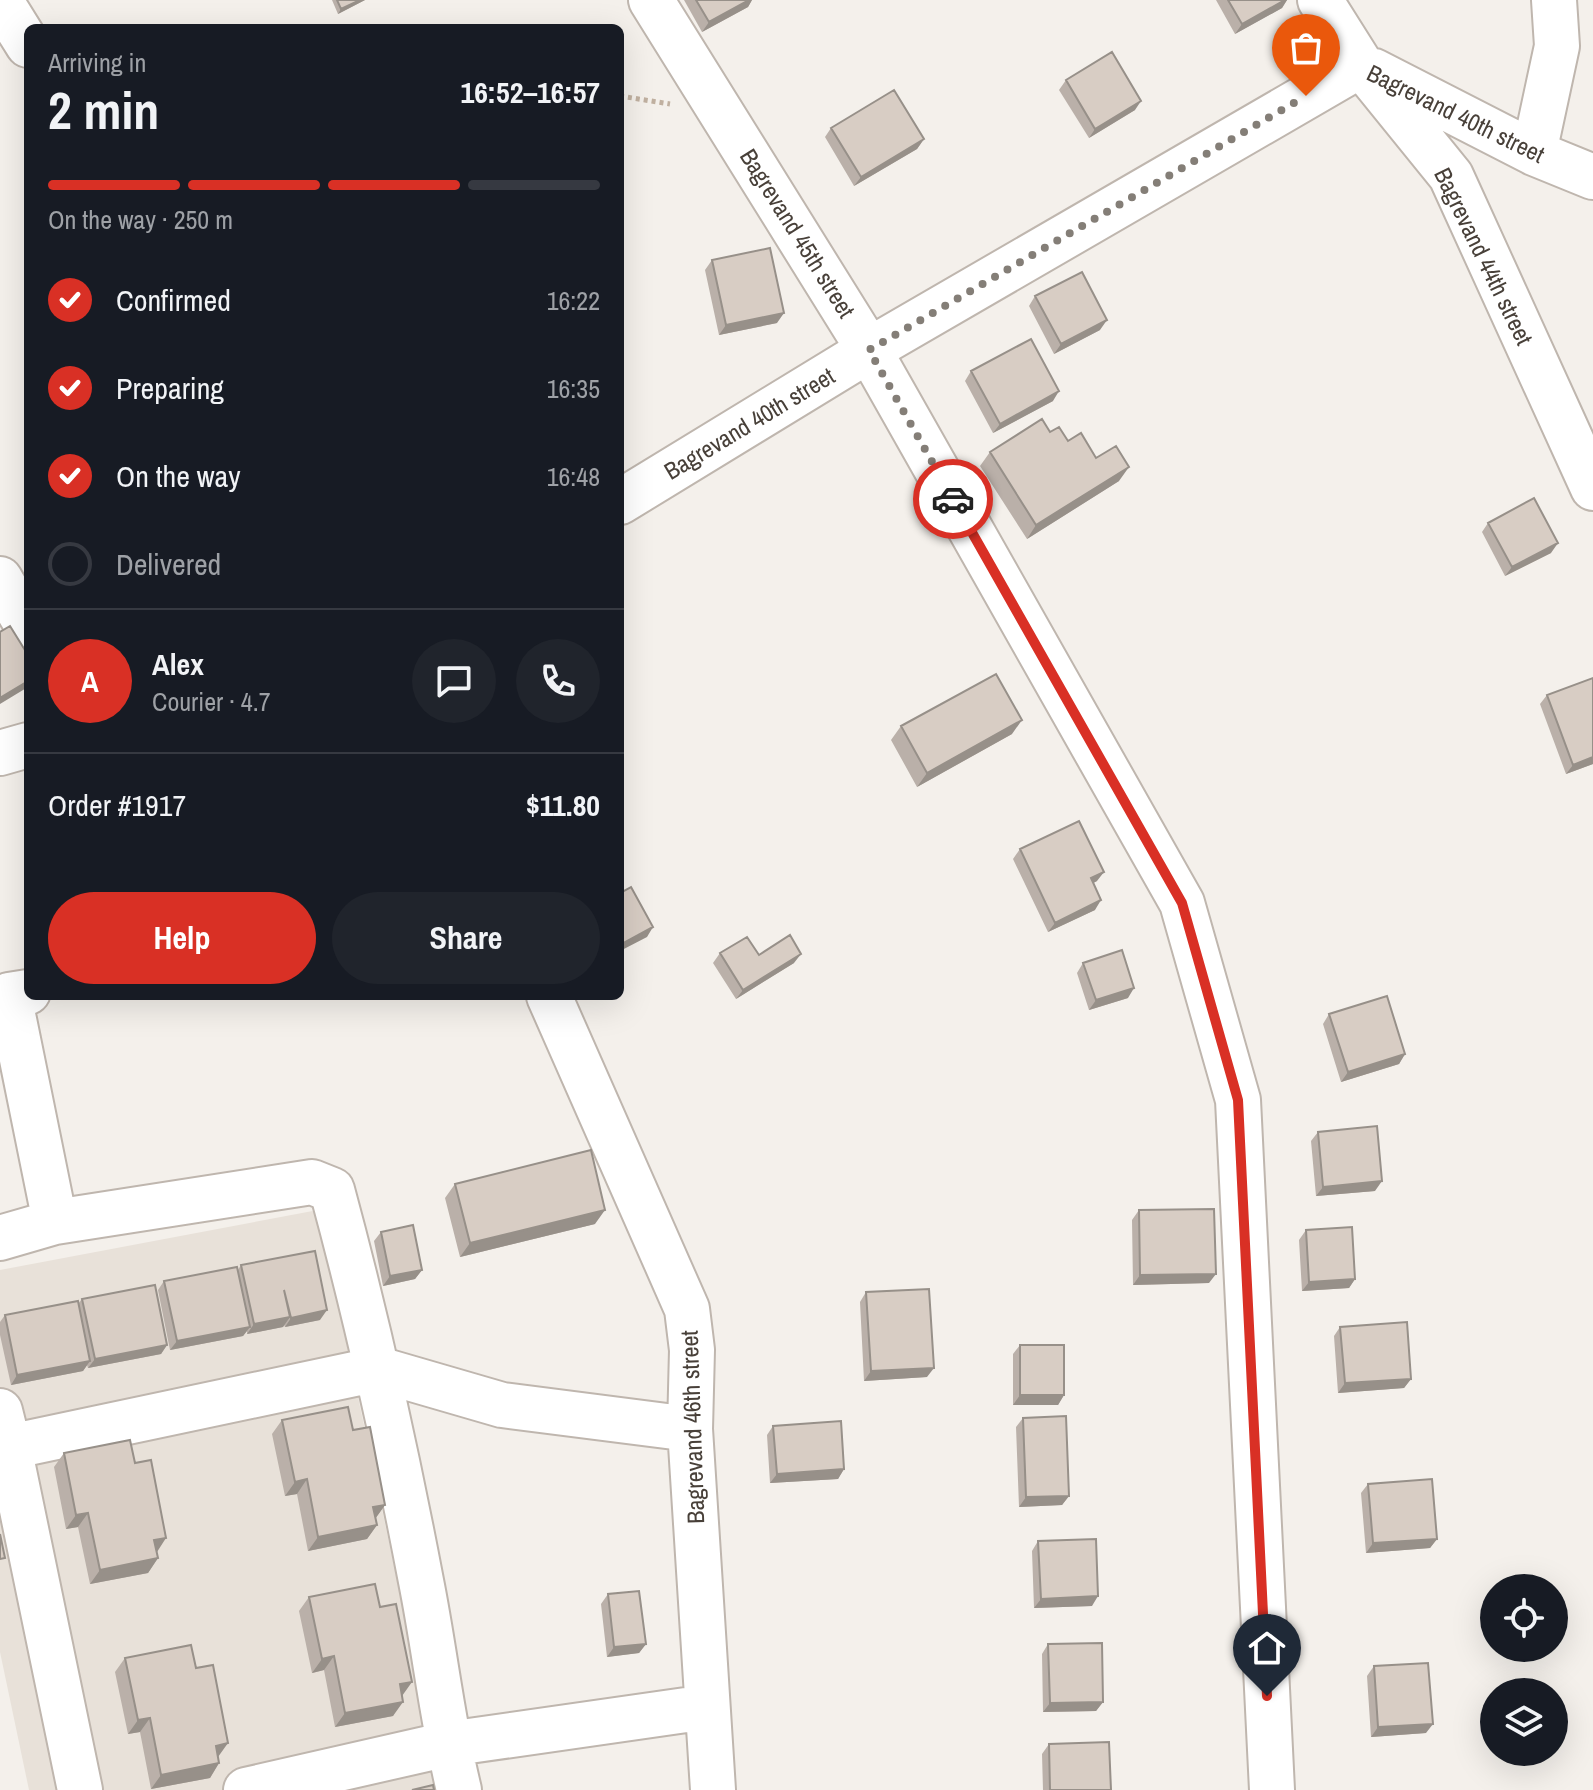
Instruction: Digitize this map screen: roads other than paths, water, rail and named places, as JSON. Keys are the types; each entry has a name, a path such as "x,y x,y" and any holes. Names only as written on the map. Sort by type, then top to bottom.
{"street":[{"path":"0,0 24,39"},
{"name":"Bagrevand 45th street","path":"651,0 869,350 1182,903 1238,1100 1272,1790"},
{"name":"Bagrevand 44th street","path":"1320,0 1361,65 1451,176 1593,488"},
{"path":"1534,153 1557,46 1554,0"},
{"name":"Bagrevand 40th street","path":"624,500 869,350 1361,65 1534,153 1593,177"},
{"path":"0,579 24,620"},
{"path":"0,753 24,746"},
{"path":"12,985 55,1222"},
{"name":"Bagrevand 46th street","path":"551,1000 687,1309 692,1350 690,1429 713,1790"},
{"path":"0,1238 55,1222 312,1182 332,1190 378,1369 422,1584 448,1744 459,1790"},
{"path":"80,1790 5,1429 378,1369 502,1405 690,1429"},
{"path":"246,1790 448,1744 707,1707"}]}
